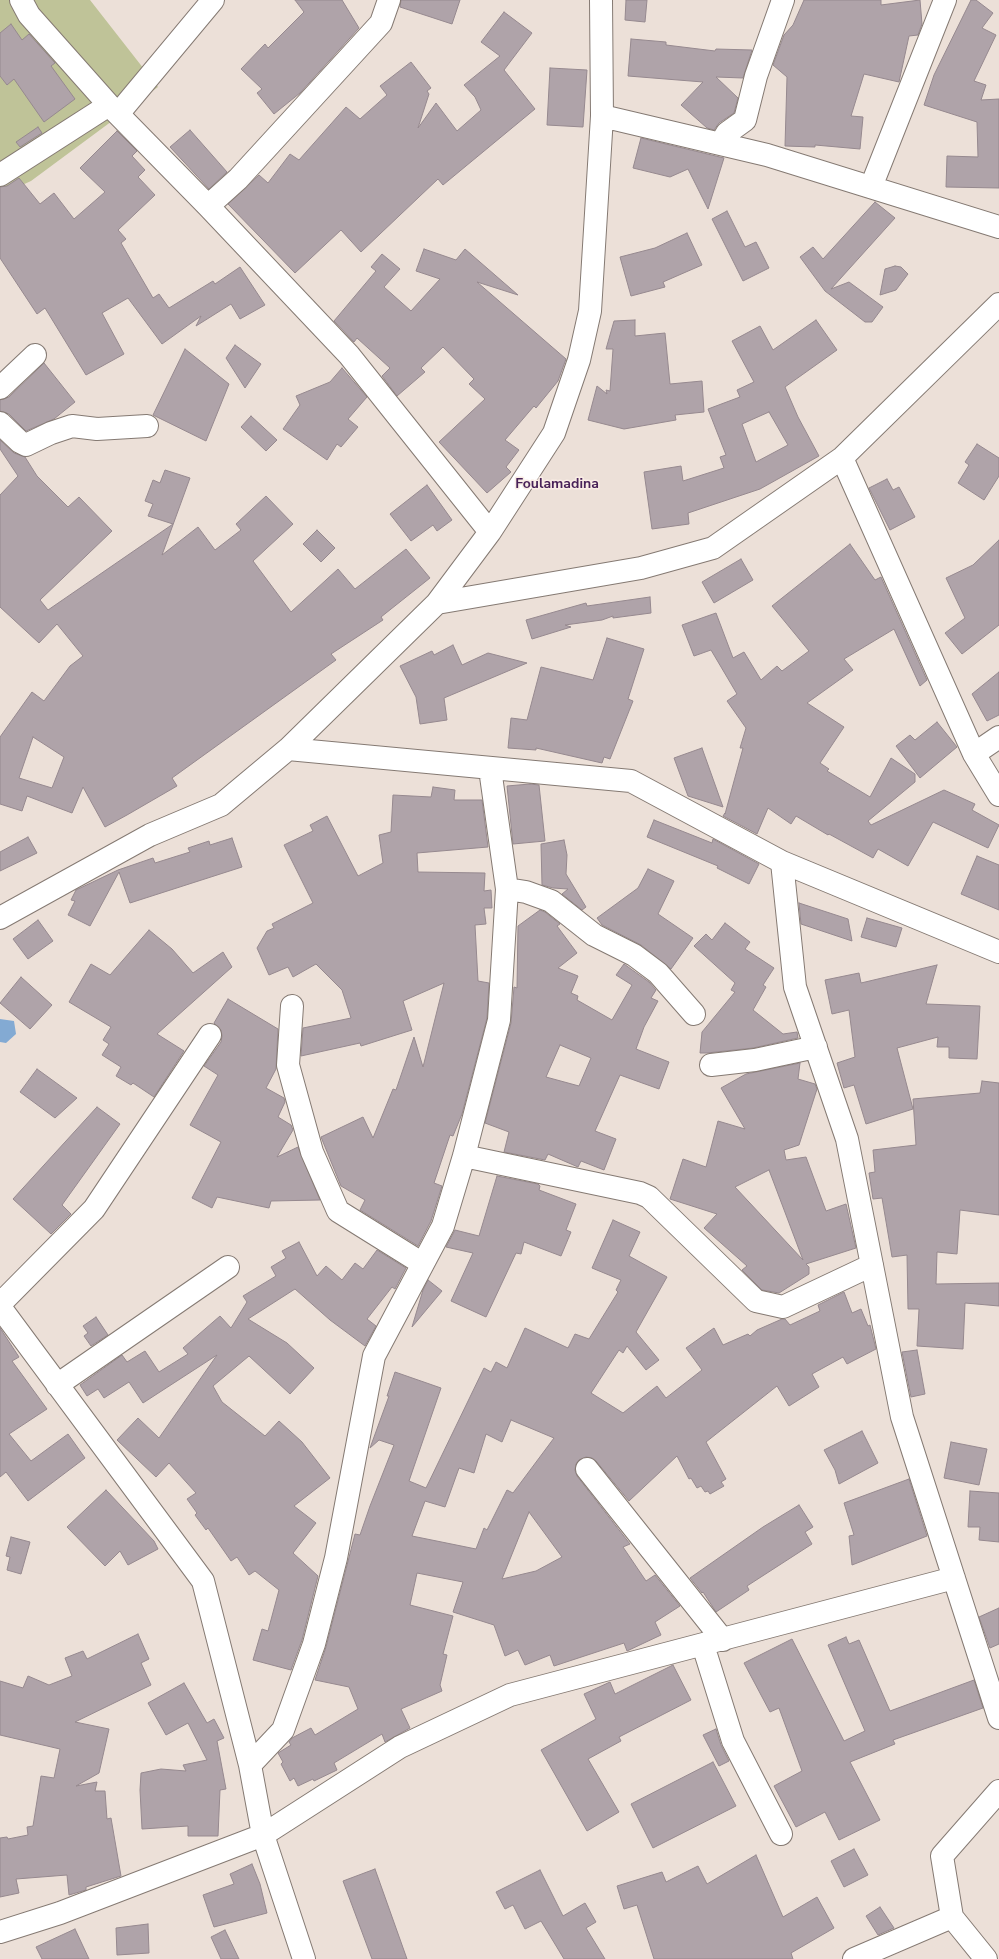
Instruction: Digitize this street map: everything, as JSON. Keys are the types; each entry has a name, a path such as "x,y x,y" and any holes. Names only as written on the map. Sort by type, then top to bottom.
{"street":[{"path":"21,0 29,15 113,109 350,355 490,532"},
{"path":"0,175 113,109 213,0"},
{"path":"208,206 238,179 380,23 389,0"},
{"path":"0,918 150,835 221,805 288,749 437,603 490,532 554,433 579,360 590,311 602,116 601,0"},
{"path":"721,143 727,133 745,120 756,76 783,0"},
{"path":"871,187 945,0"},
{"path":"602,116 721,143 871,187 999,227"},
{"path":"437,603 641,568 713,548 842,458 999,304"},
{"path":"0,388 35,355"},
{"path":"0,423 20,442 26,445 51,433 72,426 97,429 147,426"},
{"path":"842,458 974,754 999,795"},
{"path":"974,754 999,737"},
{"path":"288,749 631,782 782,862 999,952"},
{"path":"250,1766 283,1730 314,1644 336,1558 374,1356 443,1226 464,1156 499,1020 507,889 490,769"},
{"path":"782,862 795,987 847,1139 902,1417 999,1718"},
{"path":"507,889 526,892 551,901 594,935 634,955 658,973 694,1014"},
{"path":"292,1006 288,1065 312,1152 338,1211 423,1264"},
{"path":"210,1035 94,1209 0,1306 203,1581 250,1766 263,1835 304,1959"},
{"path":"711,1065 755,1060 816,1047"},
{"path":"464,1156 640,1193 649,1197 756,1301 783,1307 872,1265"},
{"path":"57,1385 228,1267"},
{"path":"587,1469 723,1640"},
{"path":"0,1932 60,1913 263,1835 400,1747 510,1695 954,1578"},
{"path":"702,1645 733,1741 781,1834"},
{"path":"986,1959 952,1917 942,1856 999,1791"},
{"path":"854,1959 952,1917"}],"green space":[{"path":"0,0 90,0 158,87 31,181 0,195"}],"water":[{"path":"0,1019 14,1021 16,1034 6,1043 0,1042"}],"building":[{"path":"295,0 342,0 359,28 300,93 274,114 257,93 262,89 241,69 265,44 268,48 304,12"},
{"path":"401,0 460,0 452,24 400,7"},
{"path":"626,0 647,0 645,22 625,20"},
{"path":"804,0 881,0 881,5 920,0 922,24 918,35 909,36 899,82 864,74 851,116 863,117 860,149 815,145 815,147 785,146 787,77 773,65 784,35 793,25"},
{"path":"971,0 976,0 993,13 982,28 996,35 974,81 986,85 981,100 999,99 999,188 946,187 947,156 978,157 977,122 924,105 934,75"},
{"path":"504,12 532,33 504,70 535,109 443,185 438,179 361,252 341,230 295,273 228,204 259,175 268,183 290,154 299,160 346,107 360,119 387,95 380,86 411,62 431,88 427,91 429,94 418,128 436,103 457,131 481,110 475,97 464,85 500,56 481,42"},
{"path":"11,24 22,40 29,34 55,63 51,66 75,99 44,122 14,79 7,85 0,76 0,33"},
{"path":"631,39 666,42 666,45 715,51 716,49 752,50 743,78 716,77 738,98 734,113 719,123 714,130 707,128 681,105 703,82 628,76"},
{"path":"550,68 587,70 583,127 547,125"},
{"path":"38,127 42,133 20,147 16,142"},
{"path":"190,130 227,172 209,189 170,147"},
{"path":"117,131 137,151 132,156 145,170 138,177 155,195 118,230 126,239 121,243 153,298 159,294 169,308 213,281 215,284 240,267 265,305 240,319 231,304 196,326 201,316 162,344 128,298 102,313 124,354 86,375 45,308 37,314 0,258 0,187 7,186 19,178 40,204 54,193 74,219 105,192 80,168"},
{"path":"641,138 724,158 708,209 688,169 670,177 633,168"},
{"path":"875,202 895,218 831,289 849,282 883,307 872,322 865,322 825,291 800,257 813,247 823,259"},
{"path":"727,211 745,247 756,242 769,268 743,281 712,219"},
{"path":"687,233 702,265 663,282 665,287 631,296 620,257 655,248"},
{"path":"424,249 456,260 465,249 518,295 477,282 566,359 558,381 536,408 534,406 505,440 519,450 506,467 511,472 487,493 439,442 485,399 469,384 474,379 443,347 421,368 425,372 397,396 382,376 390,368 357,338 354,342 334,321 376,271 371,267 382,254 400,269 384,287 411,311 440,279 416,271"},
{"path":"895,266 901,267 908,274 896,290 880,295 885,269"},
{"path":"635,320 635,336 665,333 670,384 702,381 704,412 675,415 676,420 624,429 588,420 597,386 607,394 606,390 610,391 613,349 606,349 614,321"},
{"path":"816,320 837,350 785,387 798,417 819,456 760,489 688,513 689,524 652,529 644,472 681,466 683,481 724,468 720,457 726,455 708,409 740,397 737,390 754,382 732,341 760,326 773,350","holes":["769,412 788,445 756,462 742,424"]},
{"path":"235,345 261,364 245,388 226,358"},
{"path":"185,349 229,384 206,441 153,415"},
{"path":"44,363 75,402 54,419 26,431 9,414 0,411 0,400 9,397"},
{"path":"342,368 367,397 348,419 358,427 341,447 337,444 327,460 283,429 300,405 296,396 330,382"},
{"path":"251,416 277,440 266,451 241,427"},
{"path":"0,440 14,453 25,457 37,476 68,507 79,497 112,531 40,600 48,610 173,524 148,516 153,504 145,501 153,480 160,483 165,470 190,478 162,555 198,527 215,550 241,530 236,524 266,496 293,524 253,561 291,612 338,569 355,589 406,549 430,578 381,617 383,620 331,654 336,660 172,778 177,786 127,815 105,827 83,787 72,813 27,796 22,811 0,804 0,737 32,692 44,701 70,666 83,656 57,624 39,643 0,607 0,495 18,476 0,449","holes":["33,737 64,757 52,788 19,778"]},
{"path":"977,444 999,458 999,476 984,500 958,483 969,465 965,462"},
{"path":"887,479 893,490 899,487 915,517 890,530 869,488"},
{"path":"427,485 452,520 437,531 433,525 411,541 390,514"},
{"path":"317,530 335,548 321,562 303,544"},
{"path":"999,540 999,625 962,654 945,633 965,618 946,578 973,565"},
{"path":"850,544 875,580 881,577 927,680 920,686 894,629 844,659 853,670 807,703 844,727 820,763 829,769 827,771 870,797 891,758 915,774 915,782 868,821 871,825 944,790 975,804 972,810 999,825 988,848 933,822 908,866 878,849 873,858 829,834 828,835 796,816 791,824 768,808 757,834 723,816 725,814 743,748 740,748 746,728 727,701 737,694 711,650 694,656 682,625 716,613 733,658 744,652 761,680 777,666 782,671 809,651 772,606"},
{"path":"741,559 753,580 714,603 702,582"},
{"path":"650,597 651,613 613,618 613,616 602,620 565,625 571,627 532,639 526,620 586,603 587,606"},
{"path":"607,638 644,649 628,699 633,701 610,759 604,757 602,763 536,748 536,750 508,748 511,718 527,720 541,667 593,680"},
{"path":"453,645 462,665 488,653 527,663 444,698 447,720 420,724 416,697 400,666 432,651 434,655"},
{"path":"999,672 999,715 987,721 972,694"},
{"path":"937,722 957,747 920,778 896,746 910,735 915,740"},
{"path":"702,748 723,807 688,796 674,758"},
{"path":"530,784 539,785 545,841 513,844 507,786"},
{"path":"433,787 455,790 454,800 482,800 488,847 417,853 418,872 485,873 484,891 491,890 492,908 484,908 486,924 475,925 478,981 489,983 487,1018 462,1114 453,1136 450,1135 434,1183 442,1186 431,1221 418,1246 360,1210 365,1200 341,1186 321,1137 363,1117 373,1138 393,1089 396,1090 414,1037 423,1067 444,983 403,1001 412,1030 361,1046 360,1043 301,1056 303,1028 351,1018 342,990 316,964 293,977 288,967 269,975 257,948 267,931 274,928 272,924 313,903 284,845 313,831 310,825 327,816 358,876 383,863 379,835 391,832 393,795 431,797"},
{"path":"654,820 712,843 713,839 759,864 749,884 717,868 718,866 647,837"},
{"path":"28,837 37,853 0,871 0,852"},
{"path":"232,838 242,867 130,903 119,872 90,926 68,915 75,901 71,900 76,890 118,870 153,858 155,863 190,852 188,848 209,841 210,845"},
{"path":"564,840 567,855 566,874 586,907 582,910 562,894 568,889 553,888 542,885 541,844"},
{"path":"977,856 999,865 999,910 961,894"},
{"path":"648,869 674,881 658,914 693,938 671,969 641,945 602,925 597,918 638,888"},
{"path":"799,903 848,919 852,941 801,924"},
{"path":"540,910 545,912 560,924 557,926 577,953 558,968 578,976 571,993 578,996 577,1000 612,1020 632,985 616,975 624,964 649,982 656,990 651,998 658,1001 644,1027 636,1049 669,1062 659,1089 620,1075 595,1131 616,1139 604,1170 581,1161 578,1167 548,1154 545,1160 504,1152 509,1132 485,1123 511,1023 514,987 517,988 518,926","holes":["560,1045 591,1058 579,1086 546,1077"]},
{"path":"867,918 902,928 896,947 861,937"},
{"path":"38,920 53,941 28,959 13,939"},
{"path":"725,923 750,942 745,949 774,968 763,985 766,987 753,1010 783,1034 797,1032 798,1038 753,1048 700,1053 702,1032 735,992 731,990 735,983 694,946 706,934 712,940"},
{"path":"149,930 172,949 193,973 223,952 232,967 157,1034 184,1051 154,1097 133,1083 131,1085 116,1076 121,1067 102,1055 109,1044 103,1040 111,1027 69,1002 91,964 110,975"},
{"path":"937,965 926,1004 980,1006 977,1059 949,1058 949,1047 937,1047 938,1037 897,1048 913,1109 866,1124 854,1085 844,1088 837,1063 855,1057 849,1010 832,1014 825,980 859,973 861,983"},
{"path":"21,977 52,1005 30,1029 0,1003"},
{"path":"228,999 278,1029 276,1069 266,1088 284,1098 285,1102 278,1117 291,1125 293,1130 277,1157 298,1147 320,1200 271,1201 269,1208 217,1197 212,1208 192,1198 221,1142 190,1125 218,1075 204,1066 221,1042 221,1030 214,1023"},
{"path":"800,1063 798,1079 815,1084 817,1089 799,1145 784,1150 786,1160 806,1157 826,1211 846,1204 856,1248 806,1264 809,1267 809,1274 779,1293 762,1290 742,1270 747,1266 704,1228 717,1214 670,1199 683,1159 706,1167 718,1121 745,1129 721,1088 746,1074","holes":["769,1170 803,1260 735,1187"]},
{"path":"37,1069 77,1098 55,1118 20,1092"},
{"path":"982,1081 999,1083 999,1215 960,1210 957,1254 937,1252 936,1284 999,1283 999,1306 965,1303 963,1349 917,1346 919,1309 908,1309 907,1255 892,1257 882,1198 873,1199 869,1173 875,1172 873,1150 916,1145 913,1099 980,1093"},
{"path":"97,1107 120,1124 62,1205 71,1214 51,1234 13,1199"},
{"path":"497,1176 538,1184 540,1186 539,1190 576,1204 566,1230 571,1232 561,1256 524,1242 521,1254 516,1253 486,1317 451,1301 473,1253 446,1247 455,1230 479,1236"},
{"path":"613,1220 640,1232 629,1256 667,1277 636,1332 659,1360 646,1370 627,1346 623,1353 619,1350 591,1393 623,1413 657,1386 666,1398 702,1370 686,1348 714,1328 723,1345 748,1334 750,1336 757,1330 782,1319 785,1319 790,1325 820,1311 818,1305 844,1292 852,1313 861,1309 868,1326 870,1325 876,1349 847,1364 843,1357 812,1374 819,1387 789,1406 777,1386 706,1442 726,1479 721,1482 724,1486 710,1494 708,1491 705,1492 701,1486 697,1488 691,1478 689,1479 677,1456 629,1501 596,1461 592,1458 586,1457 579,1460 576,1464 575,1470 577,1476 630,1544 623,1547 646,1581 655,1575 680,1606 655,1622 661,1635 627,1651 624,1643 554,1666 550,1655 525,1665 518,1650 505,1656 494,1625 453,1612 463,1582 417,1573 410,1605 453,1616 443,1654 447,1655 440,1685 442,1691 401,1709 410,1728 385,1742 382,1734 334,1763 337,1770 314,1781 313,1779 298,1786 294,1778 290,1781 281,1764 283,1762 278,1753 291,1745 289,1742 292,1738 311,1728 315,1735 358,1709 349,1687 315,1680 326,1647 355,1534 360,1535 394,1445 379,1440 370,1448 389,1396 387,1396 395,1372 441,1388 409,1481 426,1488 484,1368 491,1372 496,1362 507,1368 525,1328 568,1348 575,1334 589,1339 618,1292 616,1290 621,1280 592,1268","holes":["511,1420 554,1438 513,1493 507,1490 487,1530 484,1528 476,1549 412,1536 425,1501 445,1507 459,1468 474,1473 486,1434 502,1442","529,1512 562,1557 536,1571 502,1579"]},
{"path":"299,1242 317,1276 326,1266 342,1280 355,1263 363,1269 377,1250 406,1268 395,1289 392,1287 367,1319 376,1326 365,1346 330,1320 295,1289 248,1319 287,1343 314,1368 290,1394 249,1356 213,1386 222,1402 265,1436 279,1421 302,1442 330,1478 294,1506 316,1523 293,1553 318,1576 302,1640 291,1670 253,1660 262,1629 268,1631 279,1590 255,1571 249,1575 237,1557 231,1561 208,1528 206,1530 195,1515 197,1513 187,1499 196,1493 169,1463 156,1477 117,1440 138,1418 159,1438 217,1355 143,1403 129,1382 104,1398 98,1389 87,1396 80,1385 122,1355 127,1362 145,1351 159,1372 188,1354 183,1348 220,1316 231,1328 247,1302 243,1296 276,1276 271,1267 286,1258 282,1251"},
{"path":"428,1280 442,1291 412,1327 423,1290"},
{"path":"96,1317 108,1335 91,1346 84,1336 88,1333 83,1326"},
{"path":"0,1328 19,1357 12,1361 47,1409 9,1434 31,1461 68,1434 85,1458 28,1501 6,1472 0,1477"},
{"path":"917,1350 925,1394 911,1397 902,1352"},
{"path":"862,1431 878,1463 839,1484 835,1470 824,1450"},
{"path":"951,1442 987,1449 979,1485 944,1478"},
{"path":"909,1479 927,1536 852,1565 849,1536 854,1535 844,1503"},
{"path":"106,1490 154,1541 158,1549 128,1565 120,1551 105,1566 67,1527"},
{"path":"970,1491 999,1493 999,1542 979,1540 980,1527 968,1527"},
{"path":"799,1505 813,1527 805,1532 812,1544 747,1586 749,1590 716,1612 703,1592 702,1593 690,1578 763,1527"},
{"path":"11,1537 30,1542 21,1574 7,1570 10,1557 6,1556"},
{"path":"999,1608 999,1644 990,1648 979,1617"},
{"path":"138,1634 149,1659 141,1663 151,1685 75,1722 109,1729 99,1773 76,1786 97,1782 95,1791 105,1791 107,1819 111,1818 121,1876 86,1887 86,1890 69,1895 67,1875 16,1879 19,1893 0,1897 0,1838 7,1837 8,1839 28,1835 27,1827 33,1826 41,1776 54,1778 60,1749 0,1735 0,1681 23,1688 28,1676 49,1685 72,1676 65,1658 83,1651 87,1659"},
{"path":"846,1637 849,1644 859,1640 890,1711 974,1680 983,1708 893,1740 895,1744 850,1762 880,1820 839,1840 825,1812 796,1827 774,1786 802,1771 779,1708 770,1712 744,1663 792,1639 844,1741 865,1731 828,1645"},
{"path":"673,1665 691,1700 619,1737 621,1741 588,1759 619,1812 587,1831 541,1750 596,1719 584,1694 610,1682 615,1694"},
{"path":"184,1683 207,1723 214,1719 224,1738 217,1741 226,1789 220,1790 218,1836 188,1836 188,1826 142,1829 140,1790 141,1773 161,1769 186,1771 183,1765 207,1760 188,1723 166,1735 148,1703"},
{"path":"716,1729 721,1745 729,1761 719,1766 703,1735"},
{"path":"713,1762 736,1806 653,1848 631,1804"},
{"path":"854,1849 868,1875 844,1887 831,1861"},
{"path":"756,1855 783,1917 817,1897 834,1928 791,1953 793,1959 654,1959 637,1905 624,1909 617,1886 662,1872 666,1882 698,1866 707,1884"},
{"path":"252,1864 260,1884 267,1913 214,1927 203,1895 234,1884 230,1874"},
{"path":"375,1869 407,1959 372,1959 343,1881"},
{"path":"540,1870 563,1916 585,1903 596,1922 586,1928 605,1959 564,1959 541,1921 525,1929 513,1905 505,1909 496,1892"},
{"path":"880,1907 894,1928 878,1935 866,1916"},
{"path":"148,1924 149,1953 117,1955 116,1928"},
{"path":"75,1929 89,1959 42,1959 36,1947"},
{"path":"225,1930 239,1959 221,1959 211,1937"}],"district":[{"name":"Foulamadina","path":"557,485"}]}
